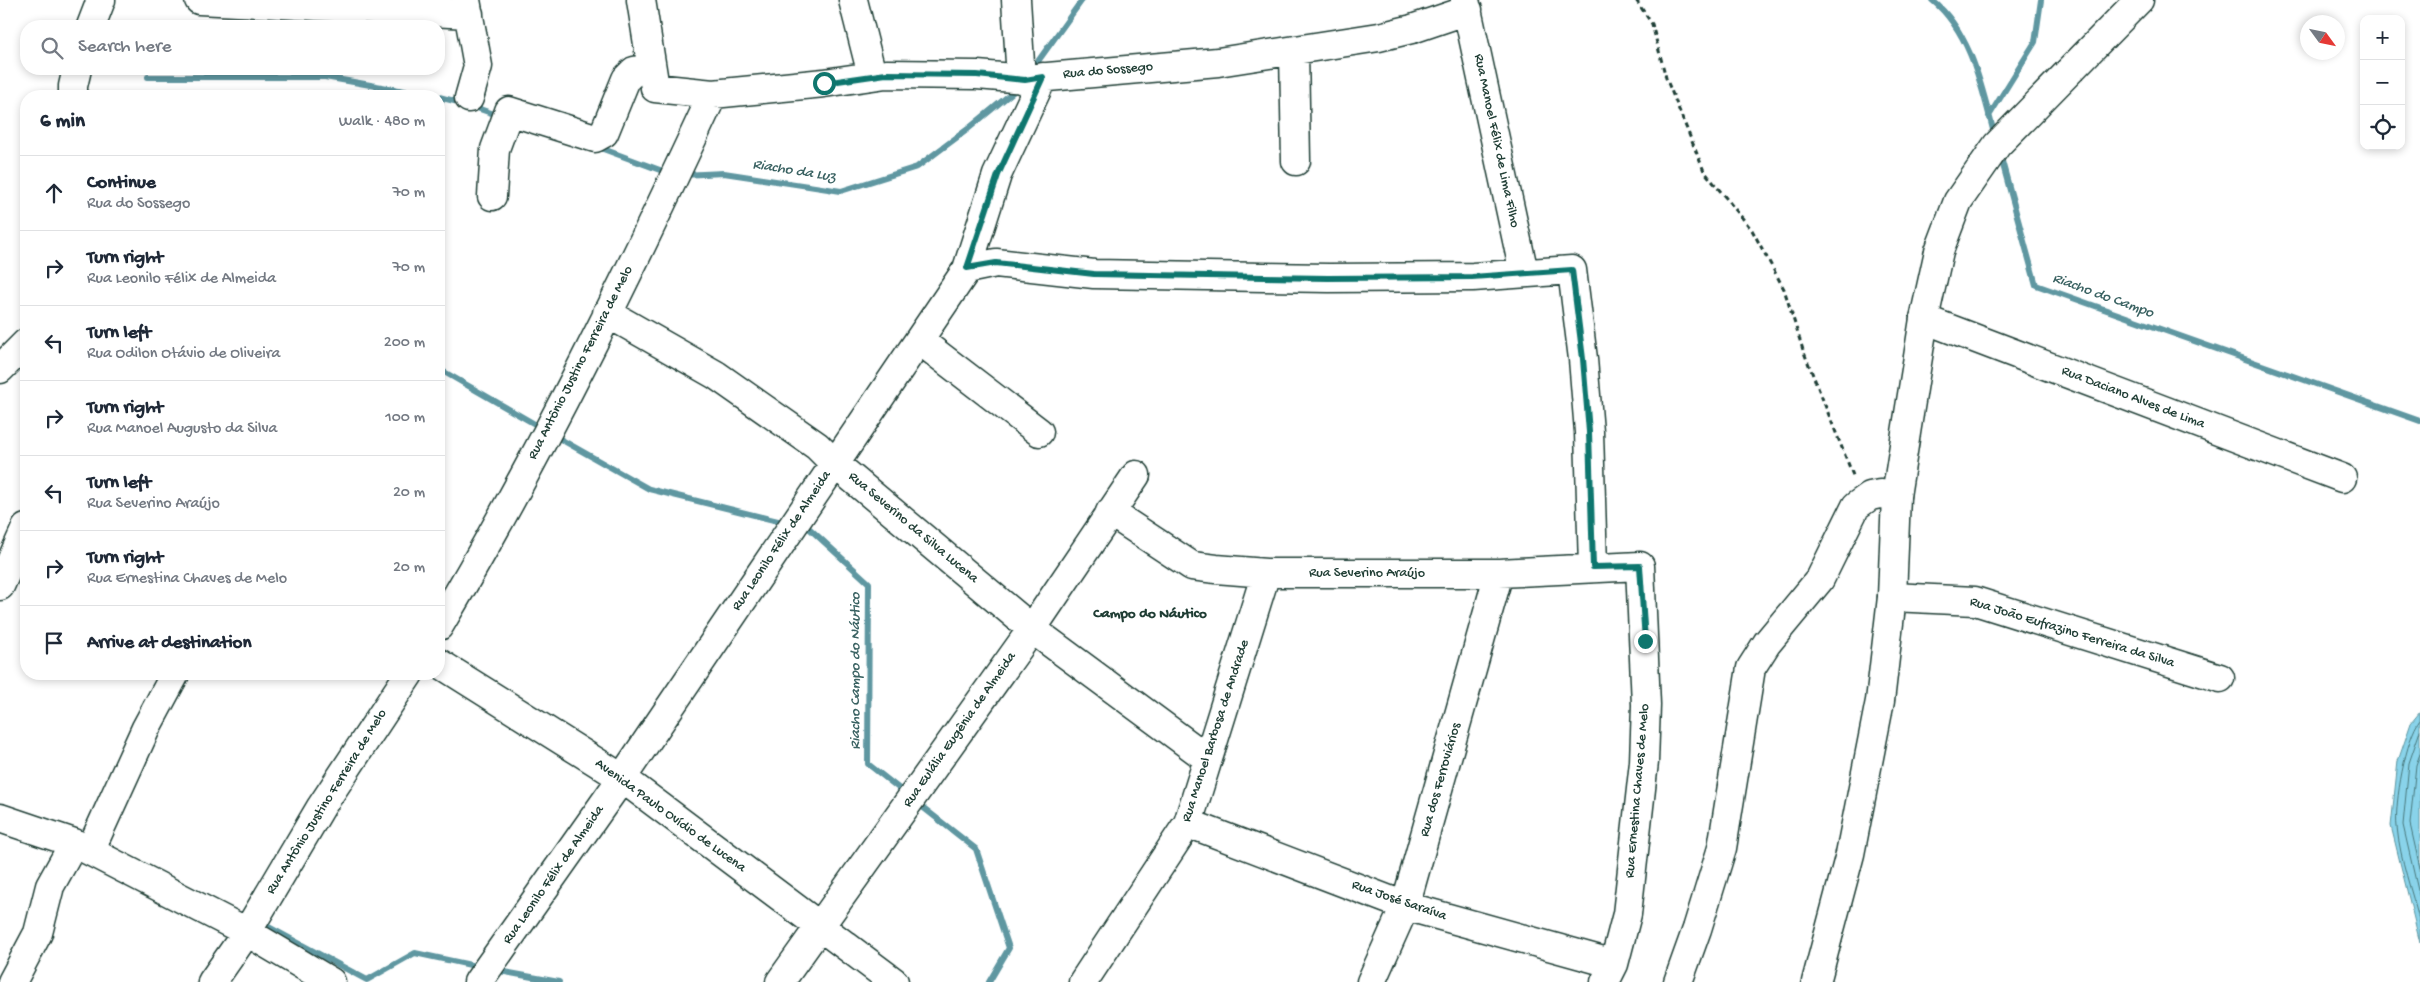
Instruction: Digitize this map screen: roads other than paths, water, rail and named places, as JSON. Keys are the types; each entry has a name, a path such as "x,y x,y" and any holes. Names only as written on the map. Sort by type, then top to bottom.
{"street":[{"path":"93,20 101,0"},
{"path":"199,0 468,7 478,66 468,98"},
{"path":"492,196 496,149 509,111 595,138 604,133 626,79 634,71 652,78 641,0"},
{"path":"853,0 872,75"},
{"path":"1016,0 1032,78"},
{"path":"1816,982 1850,854 1880,701 1892,598 1896,496 1924,319 1939,251 1958,201 1997,145 2139,0"},
{"name":"Rua do Sossego","path":"652,78 713,94 824,83 872,75 977,75 1032,78 1218,62 1294,52 1379,37 1412,29 1466,5"},
{"name":"Rua Manoel Félix de Lima Filho","path":"1466,5 1524,273"},
{"path":"1294,52 1296,161"},
{"path":"72,90 76,75"},
{"name":"Rua Leonilo Félix de Almeida","path":"478,982 622,778 967,268 1032,78"},
{"name":"Rua Antônio Justino Ferreira de Melo","path":"445,615 532,461 607,313 713,94"},
{"path":"967,268 996,263 1094,274 1328,278 1472,277 1572,270 1583,359 1589,432 1593,567"},
{"name":"Rua Severino da Silva Lucena","path":"607,313 716,375 817,446 834,464 1032,629 1208,759"},
{"name":"Rua Daciano Alves de Lima","path":"1924,319 2342,478"},
{"path":"919,340 1039,432"},
{"name":"Rua Eulália Eugênia de Almeida","path":"780,982 1032,629 1136,475"},
{"path":"1678,982 1722,848 1751,668 1767,643 1820,578 1851,514 1863,499 1880,494 1896,496"},
{"name":"Rua Severino Araújo","path":"1110,512 1192,566 1266,573 1499,573 1640,566"},
{"path":"0,586 20,541"},
{"name":"Rua Ernestina Chaves de Melo","path":"1610,973 1627,914 1644,762 1646,705 1640,566"},
{"name":"Rua Manoel Barbosa de Andrade","path":"1083,982 1188,823 1266,573"},
{"name":"Rua dos Ferroviários","path":"1370,982 1405,906 1499,573"},
{"name":"Rua João Eufrazino Ferreira da Silva","path":"1892,598 1975,600 2220,678"},
{"name":"Avenida Paulo Ovídio de Lucena","path":"445,667 622,778 894,982"},
{"path":"12,982 38,933 50,886 82,847 171,680"},
{"name":"Rua Antônio Justino Ferreira de Melo","path":"212,982 247,932 321,807 405,680"},
{"path":"0,818 82,847 247,932 331,982"},
{"name":"Rua José Saraíva","path":"1188,823 1405,906 1610,973"}],"water":[{"path":"2420,712 2420,943 2391,826 2398,761 2411,723"}],"waterway":[{"name":"Riacho da Luz","path":"1031,71 1082,0"},
{"name":"Riacho da Luz","path":"1932,0 1946,13 1966,45 1980,81 1995,137"},
{"name":"Riacho do Campo","path":"1989,116 2035,42 2041,0"},
{"name":"Riacho da Luz","path":"148,77 325,77 399,90"},
{"name":"Riacho da Luz","path":"682,175 724,173 841,191 917,167 968,129 1019,87"},
{"name":"Riacho da Luz","path":"445,99 462,103"},
{"name":"Riacho da Luz","path":"471,106 500,116"},
{"name":"Riacho da Luz","path":"595,146 668,173"},
{"name":"Riacho do Campo","path":"2000,154 2036,285 2420,421"},
{"name":"Riacho Campo do Náutico","path":"445,372 533,423"},
{"name":"Riacho Campo do Náutico","path":"562,440 649,489 786,523"},
{"name":"Riacho Campo do Náutico","path":"801,526 810,529 869,583 868,764 906,794"},
{"name":"Riacho Campo do Náutico","path":"916,802 976,849 1009,948 989,982"},
{"path":"261,923 367,980 415,953 480,967"},
{"path":"494,970 559,982"}],"district":[{"name":"Campo do Náutico","path":"1150,614"}]}
